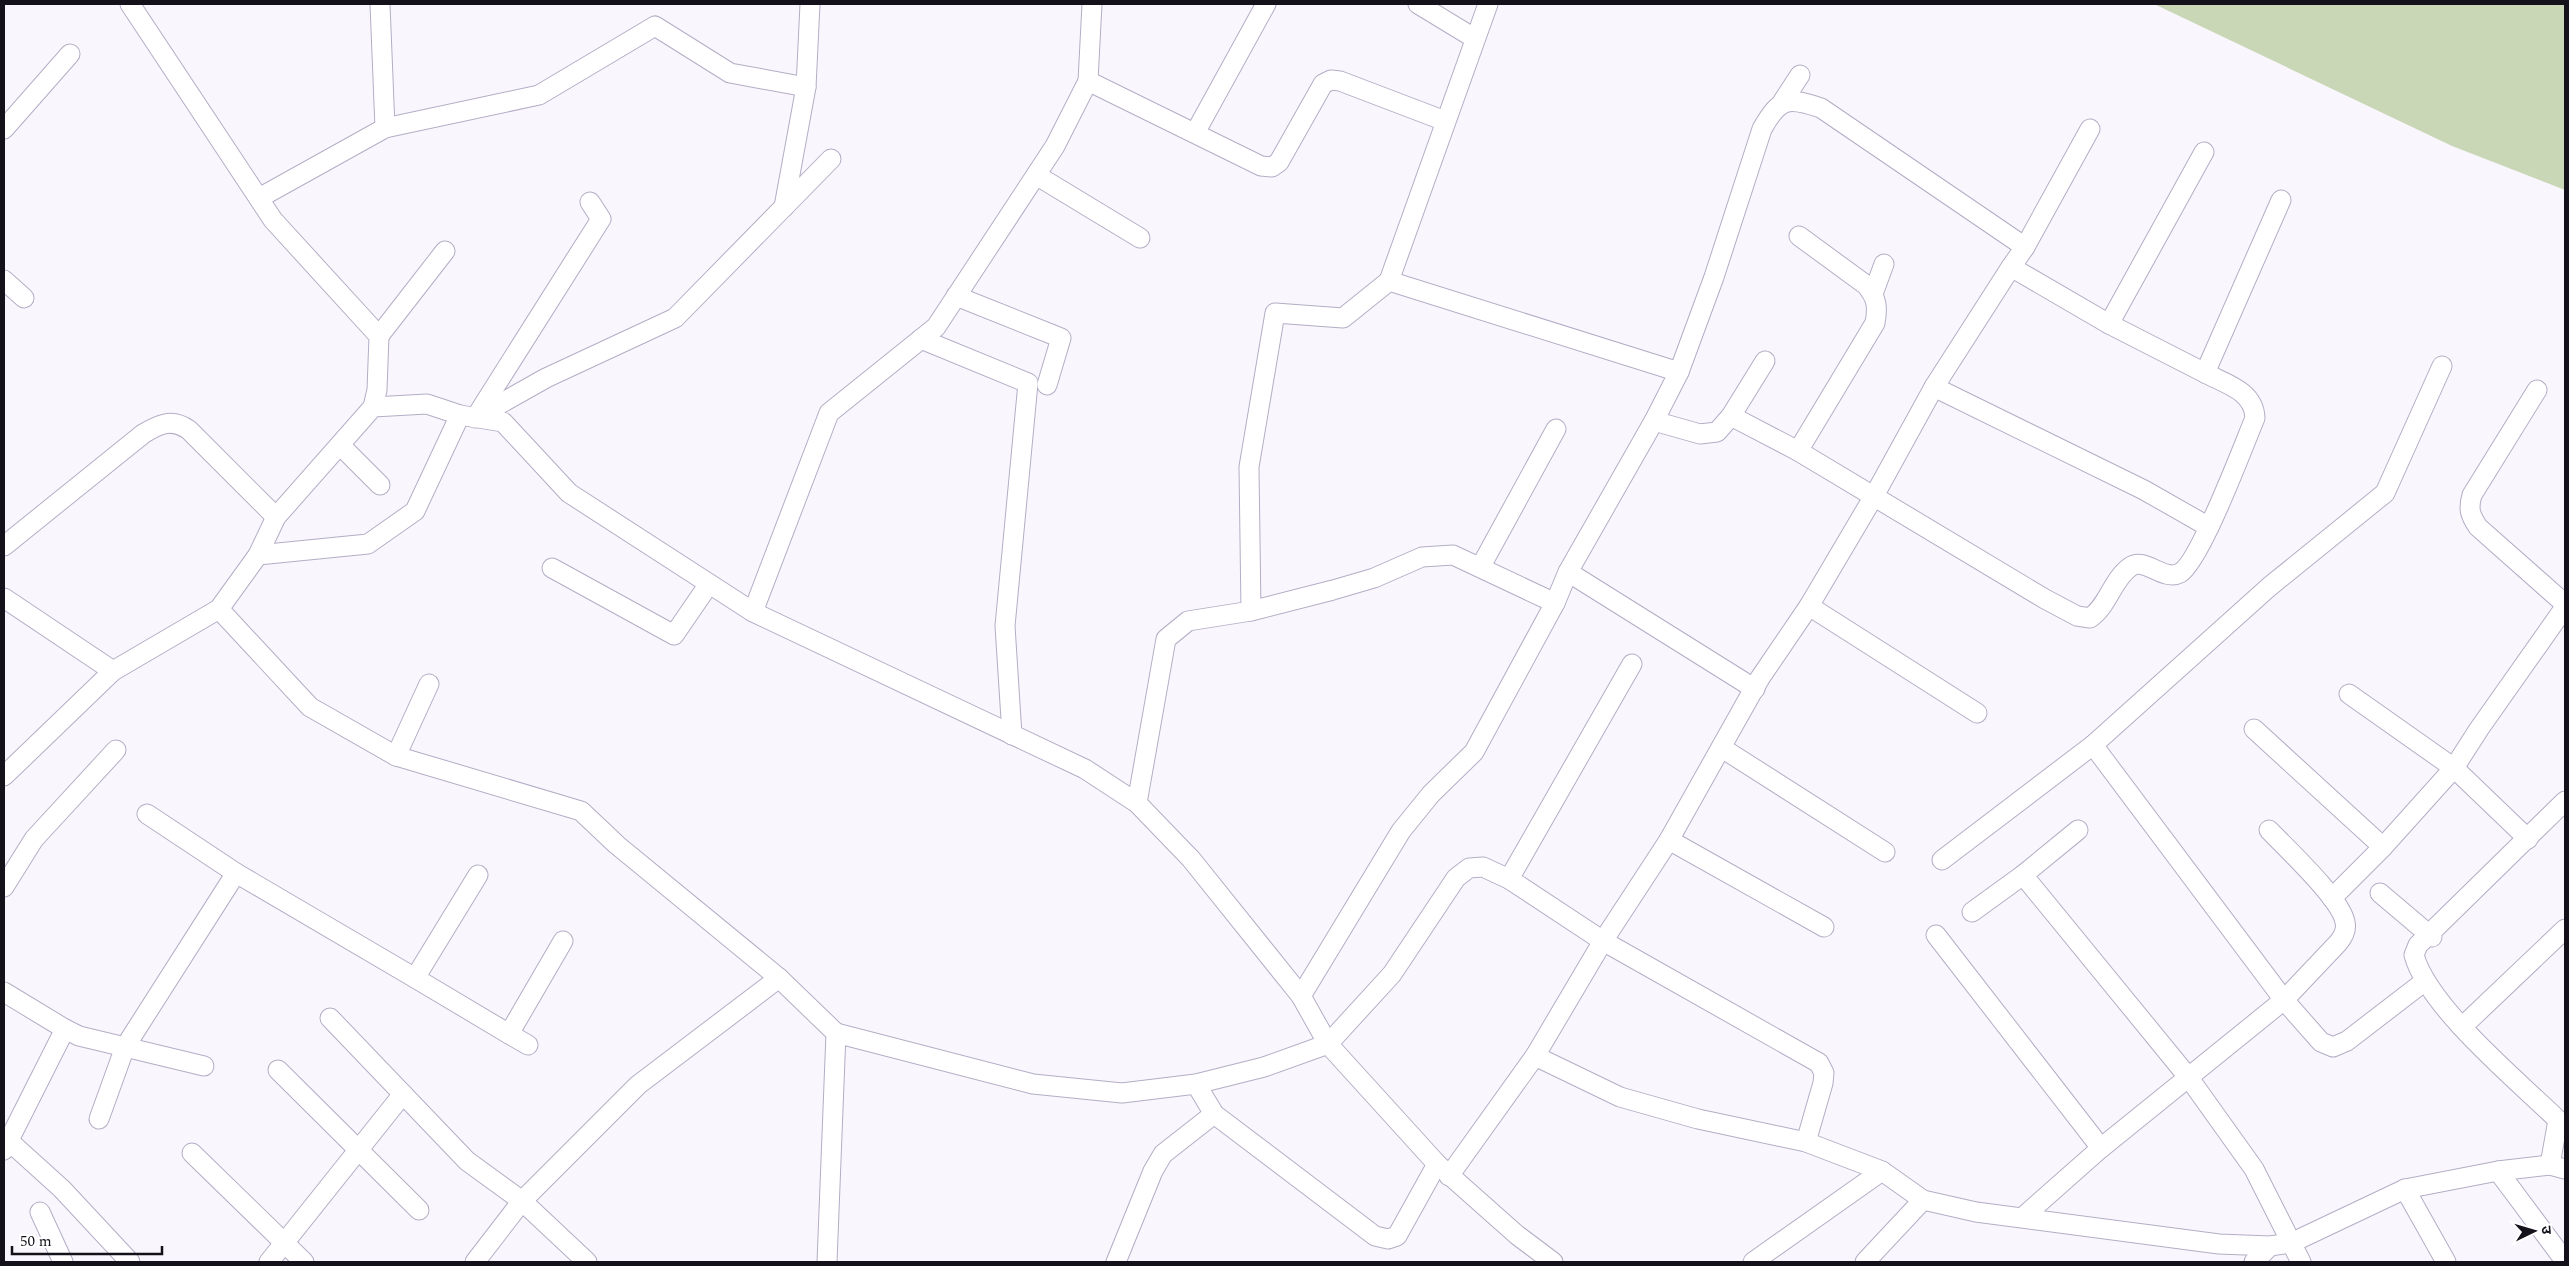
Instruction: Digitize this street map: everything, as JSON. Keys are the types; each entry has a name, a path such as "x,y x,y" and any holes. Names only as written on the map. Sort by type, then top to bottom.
{"street":[{"path":"130,4 273,220 379,336"},
{"path":"380,4 385,128"},
{"path":"784,207 806,87 810,4"},
{"path":"753,612 829,413 936,327 1055,146 1088,81 1092,4"},
{"path":"1195,133 1266,4"},
{"path":"1418,4 1474,38"},
{"path":"1251,611 1249,467 1275,313 1343,318 1388,281 1474,38 1488,4"},
{"path":"259,198 385,128 539,95 655,26 730,73 806,87"},
{"path":"4,129 70,54"},
{"path":"1301,996 1400,831 1431,794 1474,752 1555,603 1568,572 1654,421 1679,372 1714,277 1762,129 1772,111 1783,101 1800,76"},
{"path":"1088,81 1261,166 1272,167 1279,162 1323,84 1331,80 1340,81 1445,121"},
{"path":"1783,101 1797,100 1821,108 2024,247"},
{"path":"1196,1084 1214,1114 1375,1236 1388,1239 1397,1236 1443,1170 1535,1056 1603,941 1669,840 1762,676 1809,606 1874,496 1934,387 2024,247 2090,128"},
{"path":"2109,324 2204,152"},
{"path":"467,417 675,318 831,159"},
{"path":"1036,175 1140,238"},
{"path":"2205,373 2281,200"},
{"path":"258,555 368,544 415,511 467,417 601,219 590,202"},
{"path":"1798,451 1875,323 1878,305 1874,294 1866,285 1799,236"},
{"path":"4,776 114,671 219,609 258,555 276,517 373,407 377,390 379,336 444,251"},
{"path":"1874,294 1884,264"},
{"path":"1731,416 1798,451 2044,599 2077,616 2090,618 2097,614 2122,574 2131,566 2141,564 2168,575 2180,573 2191,562 2209,526 2255,418 2254,406 2246,395 2109,324 2011,267"},
{"path":"4,280 24,298"},
{"path":"1388,281 1679,372"},
{"path":"956,296 1060,338 1047,386"},
{"path":"921,339 1028,383 1005,626 1012,735"},
{"path":"1654,421 1700,434 1717,432 1731,416 1766,361"},
{"path":"1942,860 2092,745 2269,587 2385,493 2442,366"},
{"path":"1934,387 2144,490 2209,526"},
{"path":"2332,898 2383,847 2454,768 2565,605 2478,528 2470,516 2469,506 2472,495 2537,390"},
{"path":"373,407 427,404 467,417 503,422 569,493 753,612 1085,769 1137,803 1191,859 1301,996 1328,1044 1443,1170 1517,1235 1553,1262"},
{"path":"4,546 143,434 157,425 171,422 181,424 188,430 276,517"},
{"path":"1480,566 1556,429"},
{"path":"340,445 380,484"},
{"path":"1137,803 1166,638 1188,621 1251,611 1374,578 1422,557 1453,555 1480,566 1555,603"},
{"path":"552,568 674,635 708,584"},
{"path":"1568,572 1762,676"},
{"path":"4,598 114,671"},
{"path":"1809,606 1977,713"},
{"path":"219,609 310,707 396,756 581,811 778,978 836,1033 1033,1084 1122,1093 1196,1084 1264,1067 1328,1044 1392,974 1456,878 1469,868 1484,867 1509,879 1603,941 1819,1063 1824,1073 1823,1083 1806,1142"},
{"path":"1509,879 1632,664"},
{"path":"396,756 429,684"},
{"path":"2349,694 2454,768 2528,839"},
{"path":"2254,729 2383,847"},
{"path":"2092,745 2284,1000 2320,1042 2333,1048 2347,1041 2425,981"},
{"path":"1722,748 1885,852"},
{"path":"4,887 40,832 116,750"},
{"path":"1535,1056 1620,1097 1698,1119 1806,1142 1882,1171 1923,1200 1976,1212 2219,1244 2270,1246 2290,1243 2405,1190 2498,1171 2558,1167 2561,1112 2462,1027 2425,981 2414,955 2418,945 2431,935 2565,801"},
{"path":"147,814 236,873 528,1045"},
{"path":"1972,912 2024,875 2078,830"},
{"path":"2023,1217 2101,1148 2284,1000 2344,935 2346,924 2332,898 2269,830"},
{"path":"1669,840 1824,927"},
{"path":"99,1119 125,1047 236,873"},
{"path":"415,978 478,875"},
{"path":"2024,875 2189,1078 2254,1169 2301,1262"},
{"path":"2380,894 2431,935"},
{"path":"2462,1027 2565,929"},
{"path":"1936,935 2101,1148"},
{"path":"509,1034 562,941"},
{"path":"474,1262 522,1201 638,1085 778,978"},
{"path":"4,992 79,1036 204,1066"},
{"path":"330,1018 467,1161 522,1201 587,1262"},
{"path":"65,1029 7,1146 62,1189 130,1262"},
{"path":"827,1262 836,1033"},
{"path":"278,1070 356,1150 419,1210"},
{"path":"269,1262 356,1150 403,1094"},
{"path":"1116,1262 1153,1171 1163,1154 1214,1114"},
{"path":"192,1153 304,1262"},
{"path":"1753,1262 1882,1171"},
{"path":"2498,1171 2565,1261"},
{"path":"2405,1190 2446,1262"},
{"path":"1864,1262 1923,1200"},
{"path":"40,1212 63,1262"},
{"path":"2254,1262 2270,1246"}],"green space":[{"path":"2154,4 2565,4 2565,190 2452,146"}]}
